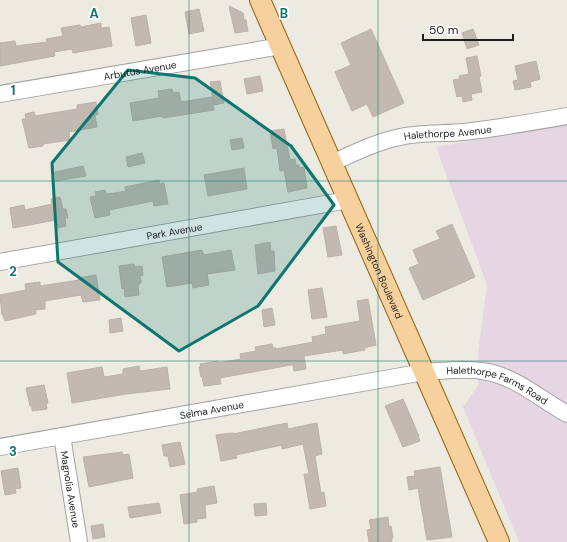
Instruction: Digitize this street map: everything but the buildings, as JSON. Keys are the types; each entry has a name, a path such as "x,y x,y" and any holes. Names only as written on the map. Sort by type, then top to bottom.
{"main road":[{"name":"Washington Boulevard","path":"260,0 499,542"}],"street":[{"name":"Arbutus Avenue","path":"0,94 280,46"},
{"name":"Halethorpe Avenue","path":"332,163 372,145 402,136 500,128 567,116"},
{"name":"Park Avenue","path":"0,262 348,200"},
{"name":"Halethorpe Farms Road","path":"424,372 465,370 484,371 500,375 516,382 567,414"},
{"name":"Selma Avenue","path":"0,447 424,372"},
{"name":"Magnolia Avenue","path":"62,436 79,542"}],"highlighted area":[{"path":"128,70 195,78 291,146 334,205 258,306 179,351 58,262 52,163"}],"shaded area":[{"path":"567,124 567,542 519,542 463,407 478,386 478,353 487,285 436,147"}]}
